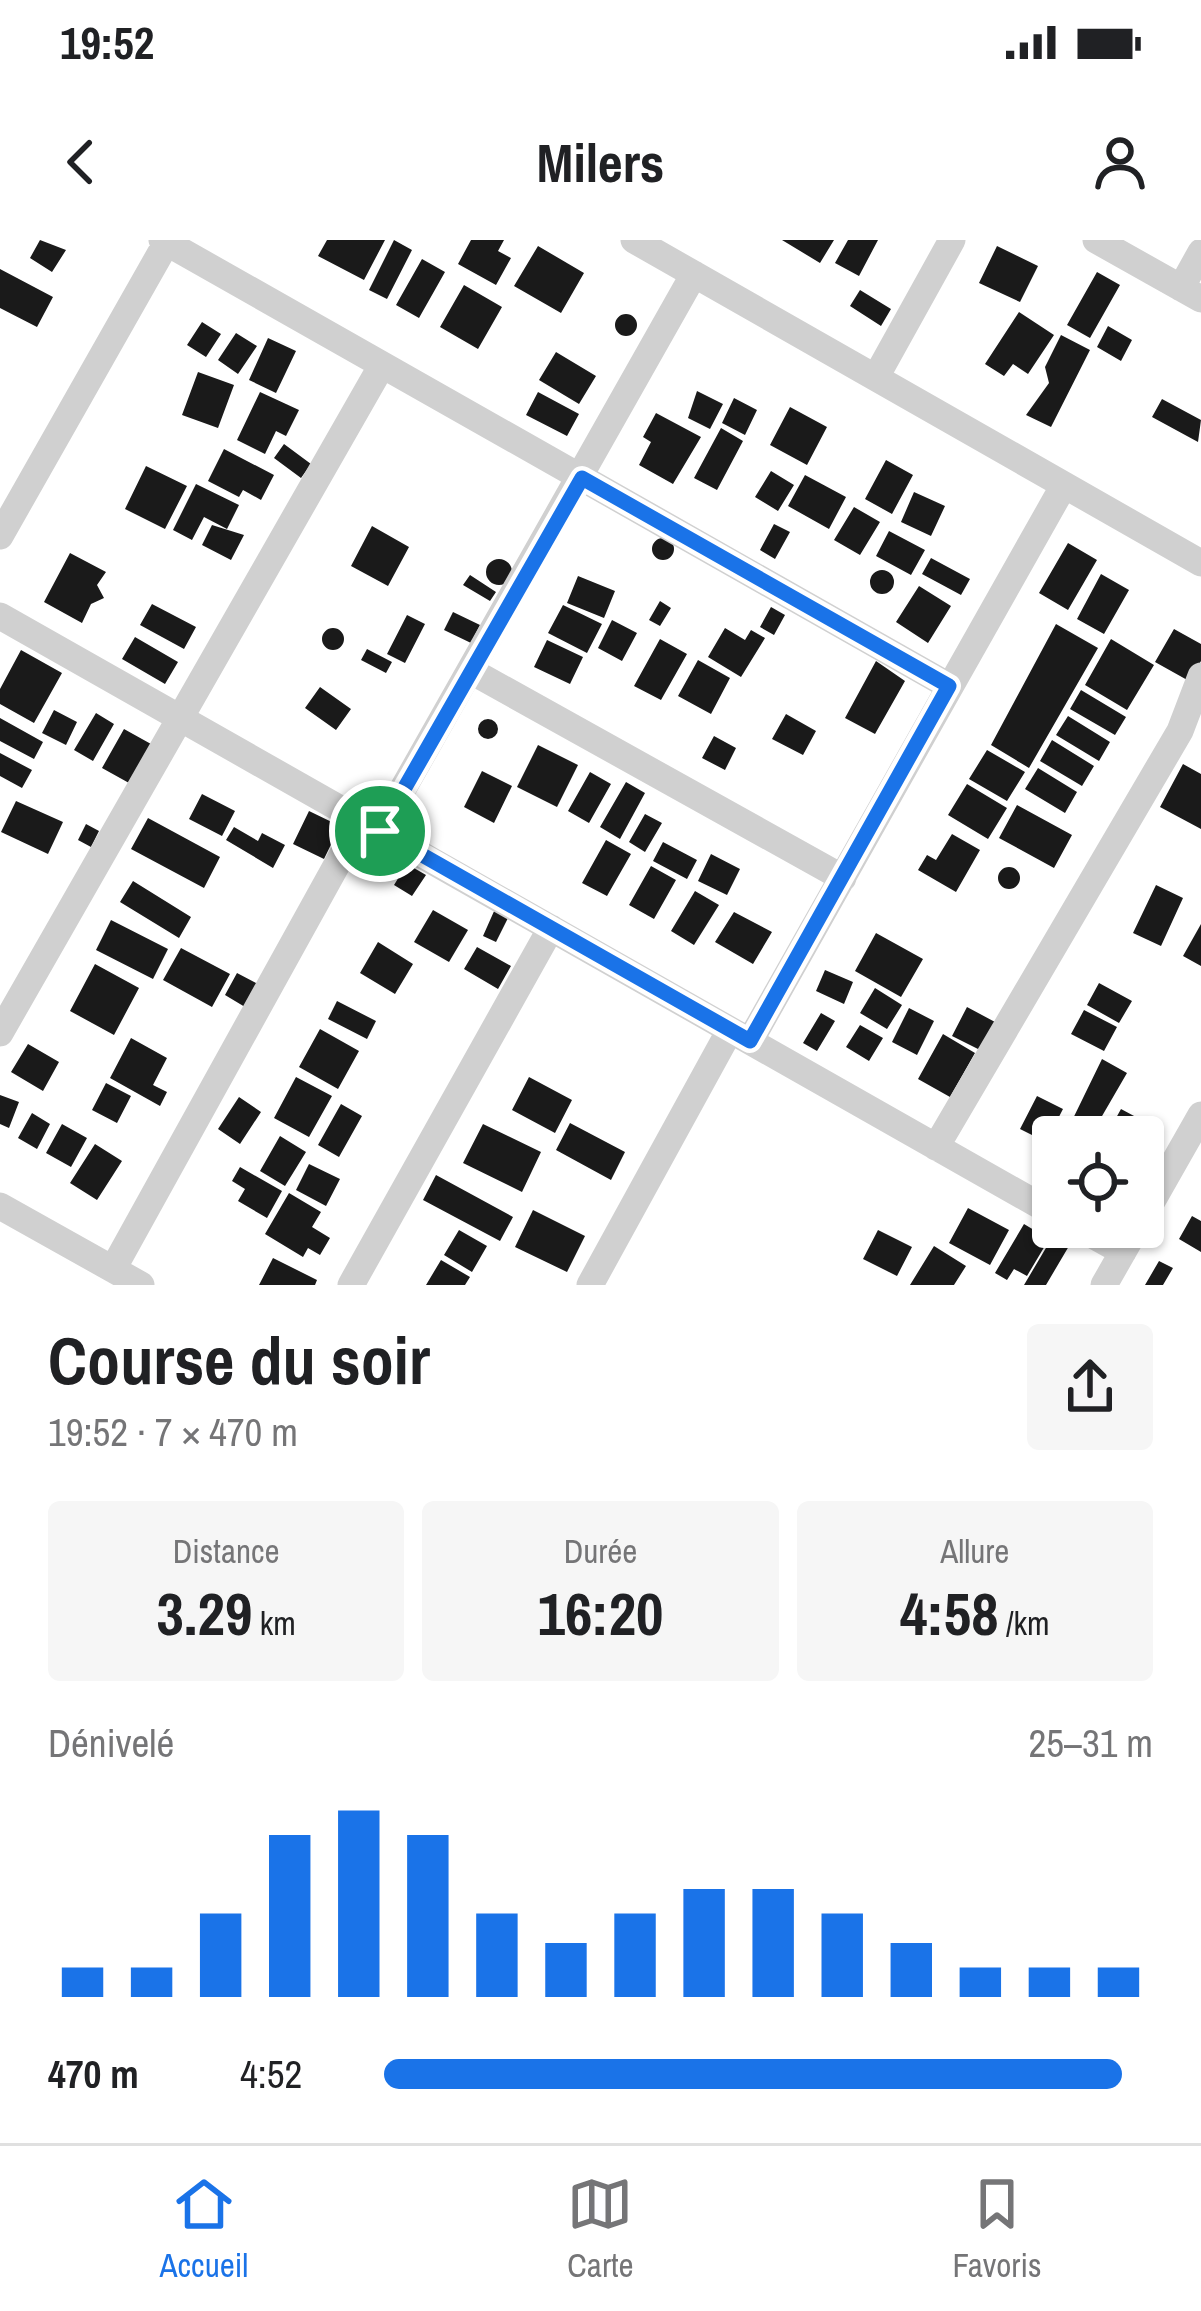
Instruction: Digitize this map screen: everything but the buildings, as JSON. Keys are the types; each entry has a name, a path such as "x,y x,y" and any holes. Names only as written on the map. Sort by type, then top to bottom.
{"street":[{"path":"634,240 1201,563"},
{"path":"876,377 952,240"},
{"path":"1096,240 1191,294 1201,252"},
{"path":"0,536 165,241 949,686"},
{"path":"113,1269 370,826 473,672 694,274"},
{"path":"0,1033 382,364"},
{"path":"590,1285 740,1035 843,878 1064,485"},
{"path":"0,616 1032,1201"},
{"path":"473,672 843,878"},
{"path":"936,1147 1180,731 1201,676"},
{"path":"350,1285 550,928"},
{"path":"1164,1189 1191,1154 1201,1114"},
{"path":"0,1206 141,1285"},
{"path":"1116,1248 1123,1252"},
{"path":"1104,1285 1125,1248"}],"route":[{"path":"582,478 949,686 750,1041 380,831 582,478"}]}
